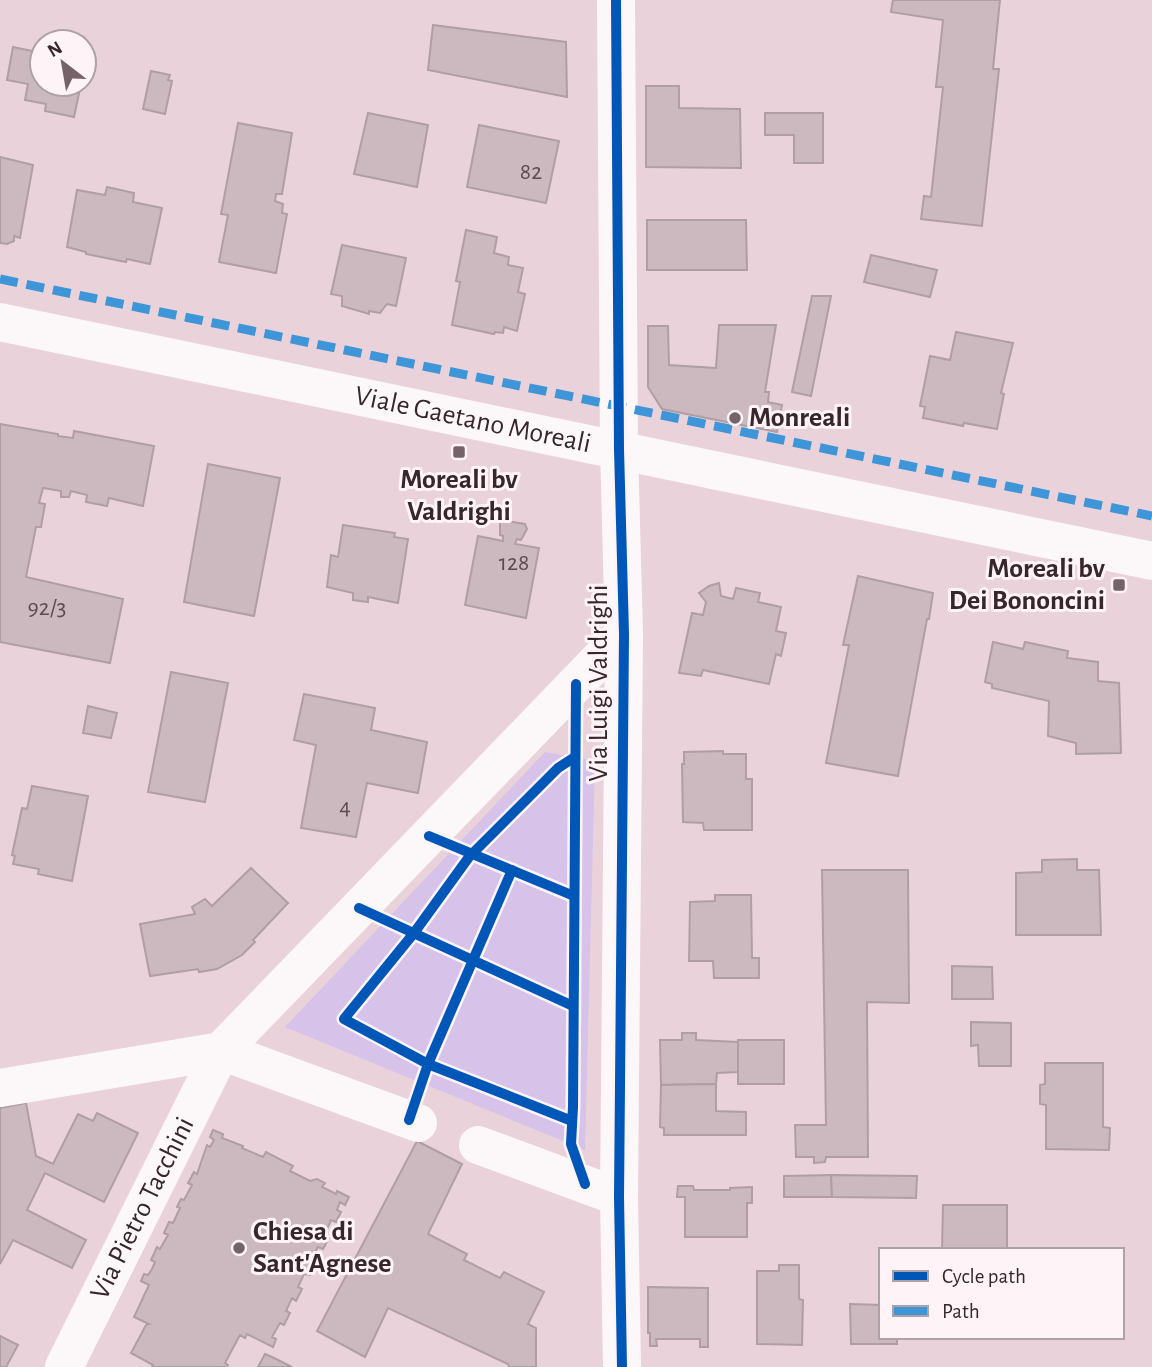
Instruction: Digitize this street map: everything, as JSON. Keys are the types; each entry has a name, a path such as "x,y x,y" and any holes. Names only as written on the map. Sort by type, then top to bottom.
{"street":[{"name":"Via Luigi Valdrighi","path":"616,0 619,449 624,635 618,1197 622,1367"},
{"name":"Viale Gaetano Moreali","path":"0,322 1152,561"},
{"name":"Via Pietro Tacchini","path":"64,1367 221,1051 624,635"},
{"path":"0,1088 221,1051 418,1123"},
{"path":"478,1145 618,1197"}],"shaded area":[{"path":"545,752 595,761 585,1150 285,1027"}],"building":[{"path":"893,0 1000,0 993,69 999,69 982,226 921,219 924,196 931,197 943,87 936,87 943,20 891,12"},
{"path":"433,25 566,42 567,97 428,70"},
{"path":"13,47 28,50 28,84 7,80"},
{"path":"151,71 170,75 168,80 172,81 165,114 143,109"},
{"path":"28,84 28,98 78,98 74,117 45,111 46,104 25,100"},
{"path":"646,86 679,86 679,108 740,109 741,168 646,167"},
{"path":"368,113 428,125 417,187 354,174"},
{"path":"765,113 823,113 823,163 794,163 794,135 765,135"},
{"path":"238,123 292,133 282,194 276,194 275,201 283,204 282,213 287,214 276,273 219,262 228,215 221,214"},
{"path":"479,125 559,141 546,203 467,187"},
{"path":"0,157 33,165 20,238 14,236 14,241 7,244 0,243"},
{"path":"107,187 134,193 133,202 162,208 150,264 86,254 67,247 77,190 105,195"},
{"path":"647,220 746,220 747,270 647,270"},
{"path":"466,230 497,237 494,253 509,257 508,265 523,268 518,292 525,294 517,331 504,327 503,333 494,334 452,325 460,282 456,281"},
{"path":"342,245 406,258 396,306 387,304 380,313 369,311 369,314 342,306 342,296 331,294"},
{"path":"871,255 937,270 930,297 864,282"},
{"path":"812,296 831,296 811,396 792,392"},
{"path":"719,325 776,325 765,392 769,392 768,402 782,405 777,432 662,409 648,387 648,326 668,326 669,365 716,368"},
{"path":"956,332 1013,343 1001,393 1004,394 997,429 923,418 925,407 920,406 930,356 950,360"},
{"path":"0,424 58,436 73,438 74,431 154,446 143,506 109,498 107,506 86,502 87,495 71,491 69,497 61,497 61,491 43,488 39,503 45,504 41,527 36,527 26,577 123,599 110,663 0,642"},
{"path":"208,464 280,478 254,616 184,602"},
{"path":"500,520 525,524 527,529 521,540 517,539 515,544 539,548 526,618 465,605 478,536 503,541 503,536 500,535"},
{"path":"343,525 395,533 394,537 408,539 398,603 368,597 368,602 353,600 353,593 327,587 331,555 338,557"},
{"path":"858,576 933,593 898,776 826,763 849,645 843,645"},
{"path":"719,583 721,596 733,599 736,588 760,593 758,602 781,607 776,631 786,633 781,656 776,654 769,684 703,670 701,676 679,673 692,613 703,615 706,602 699,593"},
{"path":"993,642 1023,649 1025,642 1068,651 1067,658 1098,662 1098,681 1119,683 1121,753 1076,754 1076,743 1048,736 1049,701 992,688 992,684 985,682"},
{"path":"171,672 228,683 205,802 148,792"},
{"path":"304,694 375,708 371,730 427,742 418,793 367,783 356,837 301,828 316,745 294,740"},
{"path":"88,706 117,713 111,738 83,733"},
{"path":"723,751 723,754 746,754 746,779 752,779 752,830 704,830 703,823 683,822 684,752"},
{"path":"32,786 88,796 72,881 38,874 39,869 13,864 15,856 12,855 22,808 27,809"},
{"path":"1077,859 1077,870 1099,870 1101,935 1016,935 1016,873 1042,872 1042,860"},
{"path":"251,868 288,903 253,940 255,942 242,955 217,969 150,976 140,924 195,914 192,907 205,899 212,906"},
{"path":"822,870 908,870 909,1003 867,1002 868,1157 826,1157 825,1162 814,1163 814,1157 796,1157 795,1125 826,1125"},
{"path":"715,895 751,895 752,958 759,958 759,978 714,978 713,961 689,961 690,902 715,901"},
{"path":"952,966 992,967 993,999 952,999"},
{"path":"971,1022 1011,1023 1011,1066 979,1066 978,1045 971,1046"},
{"path":"682,1033 696,1033 696,1040 738,1042 738,1072 717,1073 716,1084 661,1085 660,1040 682,1040"},
{"path":"738,1040 784,1040 784,1084 738,1084"},
{"path":"1045,1063 1103,1063 1103,1127 1110,1128 1109,1150 1046,1149 1046,1105 1040,1104 1040,1085 1045,1084"},
{"path":"716,1084 716,1111 746,1112 746,1135 664,1135 664,1128 660,1127 661,1085"},
{"path":"26,1103 36,1156 53,1164 78,1114 93,1121 97,1113 138,1133 104,1202 45,1173 27,1210 86,1240 72,1268 13,1240 0,1264 0,1108"},
{"name":"Chiesa di Sant'Agnese","path":"213,1130 223,1134 222,1138 263,1157 266,1152 293,1166 290,1171 310,1181 317,1179 325,1183 322,1187 349,1197 345,1205 340,1202 337,1210 341,1212 336,1222 331,1220 324,1236 329,1238 323,1249 318,1247 309,1263 314,1266 310,1275 304,1274 298,1287 302,1289 296,1301 292,1298 286,1311 290,1313 284,1325 280,1323 272,1337 276,1339 273,1347 247,1334 245,1338 240,1335 225,1363 227,1367 152,1367 153,1365 131,1353 149,1324 134,1317 149,1285 141,1281 144,1274 148,1275 152,1269 155,1262 151,1260 157,1247 160,1249 168,1235 164,1233 169,1222 173,1223 181,1199 184,1200 192,1185 188,1183 194,1172 197,1174 207,1145 210,1147 214,1140 210,1137"},
{"path":"417,1141 462,1164 428,1234 467,1254 464,1260 500,1278 504,1272 544,1292 528,1324 536,1328 536,1367 509,1367 508,1364 388,1308 365,1357 317,1331"},
{"path":"831,1175 832,1197 784,1197 784,1176"},
{"path":"831,1175 917,1176 916,1198 832,1197"},
{"path":"678,1186 693,1186 694,1190 752,1187 752,1203 747,1203 747,1237 685,1237 685,1197 677,1197"},
{"path":"943,1205 1007,1205 1007,1248 942,1248"},
{"path":"779,1265 799,1265 799,1299 803,1300 802,1345 757,1344 757,1271 779,1271"},
{"path":"648,1287 708,1288 708,1347 700,1347 700,1339 656,1339 657,1346 650,1346"},
{"path":"850,1304 879,1305 879,1339 897,1339 897,1344 851,1344"},
{"path":"0,1336 18,1345 6,1367 0,1367"},
{"path":"265,1354 272,1357 292,1367 258,1367"}],"marked path":[{"path":"0,279 1152,516"}],"cycle path":[{"path":"616,0 619,449 624,634 619,1197 622,1367"},
{"path":"576,684 571,1144 585,1184"},
{"path":"572,1121 428,1064 344,1019 414,933 469,857 558,768 575,757"},
{"path":"429,836 574,896"},
{"path":"409,1120 428,1064 512,870"},
{"path":"359,908 573,1006"}],"place":[{"name":"Monreali","path":"735,418"},
{"name":"Moreali bv Valdrighi","path":"459,452"},
{"name":"Moreali bv Dei Bononcini","path":"1119,585"},
{"name":"Chiesa di Sant'Agnese","path":"239,1248"}]}
